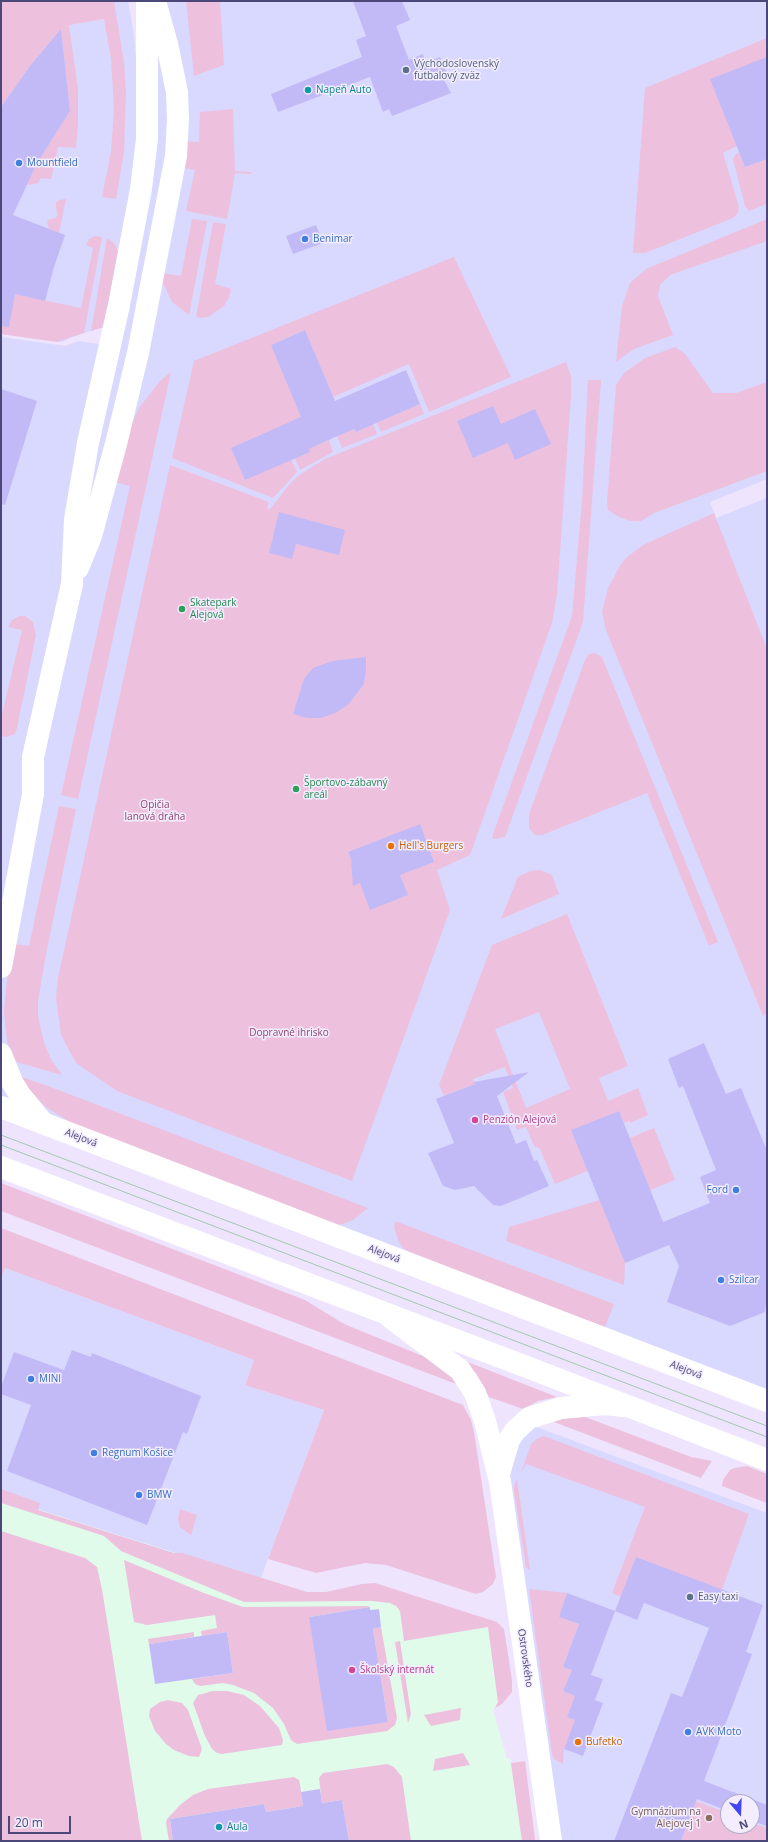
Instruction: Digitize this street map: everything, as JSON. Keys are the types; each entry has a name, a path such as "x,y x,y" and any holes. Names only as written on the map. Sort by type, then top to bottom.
{"street":[{"path":"72,584 76,520 88,443 119,305 141,189 147,139 147,1"},
{"path":"1,967 32,794 33,757 72,584 91,536 138,353 176,156 178,120 177,92 168,44 155,1"},
{"path":"1,1054 20,1095 43,1123"},
{"name":"Alejová","path":"1,1107 767,1401"},
{"path":"1,1167 532,1368 624,1406 767,1460"},
{"name":"Ostrovského","path":"386,1314 460,1370 468,1380 481,1407 498,1475 552,1841"},
{"path":"498,1475 509,1440 515,1431 529,1418 561,1408 606,1404 624,1406"}],"shaded area":[{"path":"1,1 128,1 134,35 139,95 135,167 104,327 74,336 62,342 1,334"},
{"path":"147,1 767,1 767,479 710,502 716,518 767,498 767,1401 1,1107 1,337 66,346 78,341 100,344 138,207"},
{"path":"5,1268 254,1360 245,1385 324,1410 260,1580 1,1498 1,1278"},
{"path":"523,1422 767,1513 767,1828 760,1826 760,1794 720,1794 720,1810 696,1801 681,1841 551,1841 504,1456"},
{"path":"1,1498 315,1597 380,1586 488,1626 498,1702 493,1710 507,1759 510,1758 522,1841 1,1841"}],"green space":[{"path":"1,1 114,1 124,62 126,92 124,152 116,199 102,197 111,152 114,108 111,59 104,19 69,25 78,89 78,126 76,148 58,147 51,179 41,178 38,183 29,185 26,184 36,165 70,111 61,30 30,66 1,107"},
{"path":"186,1 220,1 224,65 194,76"},
{"path":"767,38 767,57 737,146 723,153 739,207 738,213 733,218 645,253 633,253 645,88"},
{"path":"233,109 235,171 251,172 252,174 235,173 227,219 186,211 195,170 179,167 183,141 199,142 200,112"},
{"path":"739,152 745,167 767,159 767,204 749,211 745,206 733,159"},
{"path":"66,199 59,233 49,229 47,220 55,218 58,215 56,203 59,200"},
{"path":"192,219 207,221 189,315 172,302 163,283 162,273 181,276"},
{"path":"767,219 767,241 670,275 660,285 658,296 673,335 634,349 616,362 622,306 630,283 646,269"},
{"path":"213,222 226,224 215,284 231,289 229,298 224,306 208,317 200,318 196,317"},
{"path":"95,236 102,237 84,333 57,342 1,334 1,297 14,300 15,294 81,308 93,248 86,245 89,239"},
{"path":"107,238 114,243 118,251 104,327 91,331"},
{"path":"454,257 511,377 429,412 409,364 333,397 305,330 271,345 305,425 291,459 297,472 273,498 172,458 194,361"},
{"path":"675,347 685,354 713,393 736,393 767,382 767,471 654,513 641,521 630,521 619,517 608,510 607,502 616,385 624,373 645,358"},
{"name":"Športovo-zábavný areál","path":"566,362 571,376 571,396 557,595 552,623 470,855 437,870 450,910 352,1181 117,1091 76,1063 61,1035 56,998 58,978 170,465 269,502 267,508 270,509 299,475 325,459"},
{"path":"171,372 78,799 61,795 130,486 115,482 132,423 139,408 160,381"},
{"path":"588,380 601,380 583,622 505,837 496,839 492,838 493,834 572,616 582,500"},
{"path":"420,404 424,414 381,432 377,423"},
{"path":"373,424 377,434 342,448 337,436 354,429 356,432"},
{"path":"329,440 333,452 300,470 295,458 309,449"},
{"path":"714,513 767,649 767,1014 763,1016 606,630 602,612 608,588 621,564 628,556 645,544"},
{"path":"20,616 25,616 33,622 36,635 17,728 15,734 6,737 1,736 1,719 22,630 8,627 12,620"},
{"path":"595,653 602,657 718,942 709,946 647,793 542,835 535,835 529,828 529,814 585,660 589,654"},
{"path":"59,806 76,809 46,954 38,1001 38,1016 44,1043 52,1061 62,1075 13,1061 7,1041 4,1011 7,979 14,944 29,946"},
{"path":"540,870 552,875 559,894 501,919 518,877 530,871"},
{"path":"567,914 628,1066 599,1078 608,1101 638,1088 648,1115 630,1123 630,1121 624,1123 619,1111 572,1130 588,1171 555,1184 540,1149 534,1146 526,1127 517,1130 503,1092 513,1088 505,1067 473,1079 475,1084 444,1096 439,1085 492,945","holes":["539,1012 570,1089 526,1108 495,1029"]},
{"path":"19,1076 368,1208 353,1220 337,1226 76,1126 46,1107 27,1088"},
{"path":"654,1128 675,1180 650,1190 630,1138"},
{"path":"1,1183 305,1300 344,1324 440,1363 464,1387 1,1211"},
{"path":"600,1200 625,1263 624,1285 506,1241 509,1227"},
{"path":"395,1221 614,1304 605,1327 410,1253 403,1248 399,1242 394,1228"},
{"path":"1,1228 463,1405 471,1420 474,1432 496,1577 493,1584 483,1592 476,1594 386,1565 365,1563 316,1573 268,1559 324,1410 245,1385 254,1360 5,1268 1,1278"},
{"path":"460,1359 557,1397 538,1401 523,1409 489,1397 476,1373"},
{"path":"580,1415 691,1457 712,1461 701,1478 546,1419"},
{"path":"544,1436 749,1514 722,1590 621,1597 612,1593 645,1507 526,1464 521,1473 531,1444 538,1438"},
{"path":"747,1466 767,1474 767,1503 722,1486 723,1480 730,1470"},
{"path":"517,1479 530,1570 526,1567 514,1491 514,1486"},
{"path":"1,1489 40,1503 38,1510 174,1553 182,1553 307,1592 326,1592 362,1584 375,1583 497,1622 504,1629 512,1680 512,1692 502,1704 495,1708 498,1702 488,1627 404,1641 400,1611 396,1606 390,1603 372,1601 244,1602 121,1551 104,1536 1,1503"},
{"path":"180,1509 197,1515 191,1535 180,1527 178,1518"},
{"path":"1,1531 85,1558 97,1567 102,1589 142,1841 1,1841"},
{"path":"124,1560 204,1593 243,1607 370,1607 309,1617 388,1722 373,1629 381,1627 397,1718 395,1725 387,1731 297,1744 291,1740 284,1724 273,1708 254,1693 223,1683 200,1686 195,1684 192,1679 233,1673 227,1632 202,1636 201,1631 217,1628 215,1615 147,1625 134,1622"},
{"path":"529,1589 567,1593 559,1617 579,1624 563,1667 572,1670 563,1691 575,1696 567,1717 577,1721 564,1749 563,1764 554,1759 552,1754"},
{"path":"194,1632 194,1637 149,1644 148,1639"},
{"path":"400,1641 411,1714 408,1723 395,1642"},
{"path":"213,1691 227,1691 244,1695 260,1706 279,1728 283,1740 282,1745 222,1754 217,1753 212,1749 205,1736 193,1703 198,1695"},
{"path":"168,1700 182,1703 188,1710 202,1749 199,1757 189,1756 174,1750 166,1744 155,1731 149,1716 150,1709 160,1702"},
{"path":"461,1708 460,1720 431,1726 424,1715"},
{"path":"463,1753 470,1765 433,1771 435,1759"},
{"path":"525,1761 535,1841 522,1841 511,1763"},
{"path":"387,1764 394,1767 402,1777 411,1841 349,1841 342,1800 322,1803 319,1778 323,1773"},
{"path":"294,1777 299,1780 303,1806 266,1812 264,1804 170,1819 173,1841 169,1841 166,1823 167,1819 180,1805 193,1795 208,1789"},
{"name":"Gymnázium na Alejovej 1","path":"696,1801 720,1810 720,1834 760,1834 760,1826 767,1828 767,1841 681,1841"}],"building":[{"path":"353,1 402,1 410,20 396,26 409,60 423,54 426,63 440,57 448,76 443,78 451,93 392,116 389,109 383,112 370,77 278,112 271,94 362,57 356,40 366,36"},
{"name":"Mountfield","path":"61,29 70,111 36,165 13,215 65,235 54,267 45,301 15,294 9,327 1,326 1,107 30,66"},
{"path":"767,57 767,159 745,167 710,79"},
{"name":"Benimar","path":"316,225 323,243 293,254 286,236"},
{"path":"305,330 335,401 406,370 420,404 356,432 354,429 333,438 309,449 310,452 245,480 231,448 301,417 271,345"},
{"path":"1,389 37,401 5,505 1,504"},
{"path":"493,406 501,424 535,409 551,444 515,460 508,443 473,458 457,421"},
{"path":"279,512 345,530 339,555 296,544 292,559 269,553"},
{"path":"366,657 364,684 348,705 335,713 321,718 307,718 293,714 304,679 313,668 332,661"},
{"path":"420,824 434,862 400,875 408,895 370,910 360,883 353,886 351,859 348,852"},
{"path":"704,1043 726,1094 741,1088 767,1151 767,1294 765,1312 730,1326 667,1302 679,1266 669,1245 625,1263 571,1130 619,1111 663,1222 710,1203 700,1177 716,1170 683,1086 679,1088 668,1059"},
{"name":"Penzión Alejová","path":"529,1072 497,1096 516,1144 526,1140 534,1161 537,1160 549,1186 501,1206 493,1205 474,1186 455,1190 443,1186 428,1153 454,1143 436,1099 475,1084 474,1082"},
{"name":"Regnum Košice","path":"72,1350 91,1357 92,1353 201,1396 187,1434 183,1432 147,1525 7,1471 31,1405 1,1394 1,1387 14,1352 64,1370"},
{"path":"636,1557 763,1605 746,1652 752,1654 704,1781 738,1794 720,1794 720,1808 697,1799 681,1841 614,1841 671,1693 682,1697 709,1628 644,1603 637,1620 615,1611"},
{"path":"567,1593 615,1611 591,1675 603,1679 595,1700 603,1703 583,1756 564,1749 575,1720 567,1717 575,1696 563,1691 572,1670 563,1667 579,1624 559,1617"},
{"path":"370,1607 370,1610 379,1609 381,1627 373,1629 388,1722 327,1731 309,1617"},
{"path":"227,1632 233,1673 155,1684 149,1644"},
{"path":"320,1789 322,1803 342,1800 349,1841 173,1841 170,1819 264,1804 266,1812 303,1806 301,1792"},
{"path":"760,1802 767,1805 767,1826 760,1824"}],"tram line":[{"path":"1,1135 767,1426"},
{"path":"1,1145 767,1437"}],"place":[{"name":"Východoslovenský futbalový zväz","path":"406,70"},
{"name":"Napeň Auto","path":"308,90"},
{"name":"Mountfield","path":"19,163"},
{"name":"Benimar","path":"305,239"},
{"name":"Skatepark Alejová","path":"182,609"},
{"name":"Športovo-zábavný areál","path":"296,789"},
{"name":"Hell's Burgers","path":"391,846"},
{"name":"Penzión Alejová","path":"475,1120"},
{"name":"Ford","path":"736,1190"},
{"name":"Szilcar","path":"721,1280"},
{"name":"MINI","path":"31,1379"},
{"name":"Regnum Košice","path":"94,1453"},
{"name":"BMW","path":"139,1495"},
{"name":"Easy taxi","path":"690,1597"},
{"name":"Školský internát","path":"352,1670"},
{"name":"AVK Moto","path":"688,1732"},
{"name":"Bufetko","path":"578,1742"},
{"name":"Gymnázium na Alejovej 1","path":"709,1818"},
{"name":"Aula","path":"219,1827"}],"park label":[{"name":"Opičia lanová dráha","path":"155,810"},
{"name":"Dopravné ihrisko","path":"289,1033"}]}
